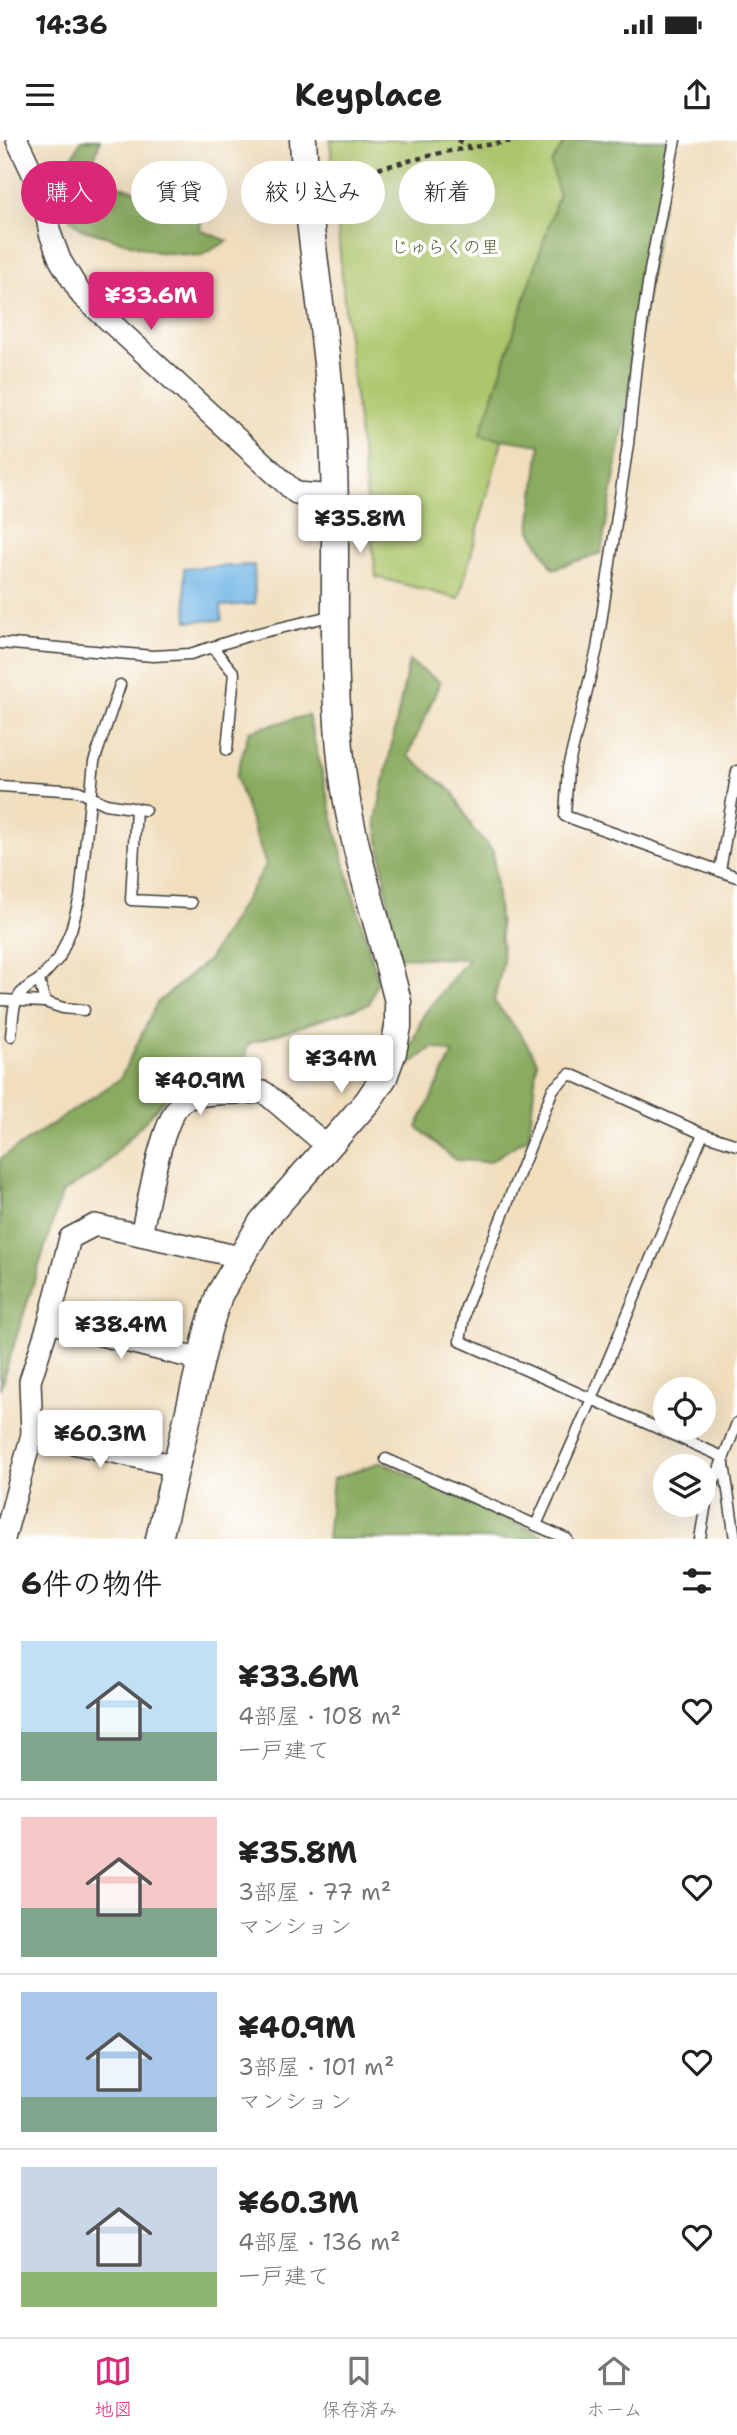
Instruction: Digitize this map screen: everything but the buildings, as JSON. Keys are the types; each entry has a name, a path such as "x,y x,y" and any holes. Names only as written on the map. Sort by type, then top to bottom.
{"street":[{"path":"18,140 42,193 50,233 60,260 82,296 296,493 337,496"},
{"path":"303,140 304,161"},
{"path":"159,1539 219,1295 262,1222 326,1145 368,1101 384,1077 398,1027 398,1002 353,839 339,740 337,496 324,324 310,224"},
{"path":"141,1235 165,1128 183,1101 200,1095 264,1092 326,1145"},
{"path":"4,1539 32,1434 30,1381 49,1322 70,1238 95,1225 240,1257"},
{"path":"49,1322 202,1360"},
{"path":"32,1434 177,1466"}],"lane":[{"path":"675,140 648,283 628,444 597,649 568,768 565,816 737,877"},
{"path":"0,643 153,656 190,654 247,636 336,615"},
{"path":"212,647 234,673 227,750"},
{"path":"11,1036 16,1001 23,989 39,980 59,958 71,930 80,897 94,762 120,685"},
{"path":"720,871 737,771"},
{"path":"0,786 78,791 106,804 141,809 131,900 191,903"},
{"path":"39,980 45,1002"},
{"path":"0,1000 45,1002 63,1008 84,1010"},
{"path":"723,1457 460,1341 466,1307 553,1089 570,1074 703,1134 737,1145"},
{"path":"536,1525 703,1134"},
{"path":"700,1539 706,1503 737,1423"},
{"path":"723,1457 735,1539"},
{"path":"386,1459 567,1539"}],"path":[{"path":"458,140 471,147"},
{"path":"385,167 471,147 519,140"}],"green space":[{"path":"81,140 100,140 94,161 70,161"},
{"name":"じゅらくの里","path":"330,140 587,140 581,148 459,599 376,577 337,224 385,224 385,161 332,161"},
{"path":"566,140 674,140 601,553 553,569 530,529 540,445 480,436 559,194 551,164"},
{"path":"117,185 131,189 131,224 201,224 200,230 228,241 200,256 157,252 81,229 76,224 117,224"},
{"path":"409,661 440,682 408,756 453,792 473,829 493,851 503,962 494,1001 522,1036 537,1061 529,1137 489,1162 455,1160 417,1127 453,1053 433,1047 399,1073 424,1014 468,959 396,957 376,820"},
{"path":"308,715 342,855 378,980 369,1004 248,1044 242,1073 176,1087 99,1171 62,1193 0,1389 0,1159 120,1079 157,1003 208,960 266,865 236,777 249,731"},
{"path":"381,1462 552,1539 327,1539 333,1479"}],"water":[{"path":"254,565 255,604 221,606 222,620 187,621 184,568"}]}
